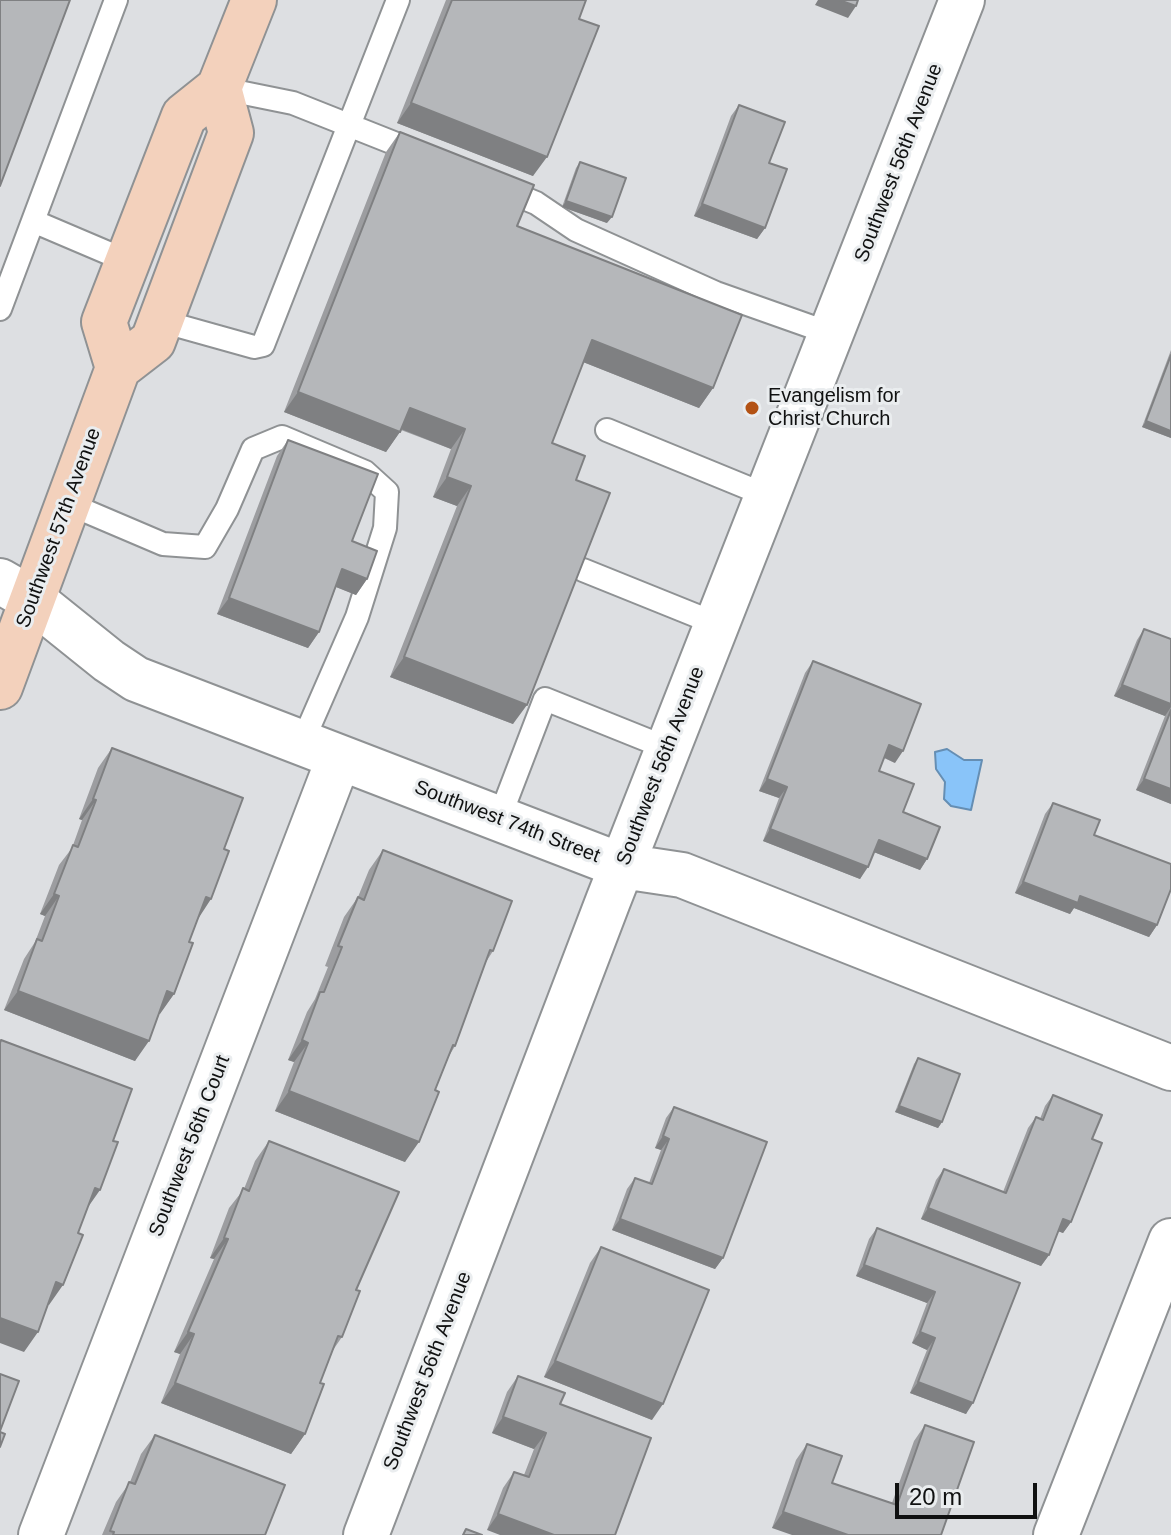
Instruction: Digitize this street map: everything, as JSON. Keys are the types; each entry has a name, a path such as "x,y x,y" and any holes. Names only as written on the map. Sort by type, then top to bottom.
{"main road":[{"path":"219,88 231,133 153,341 118,368 104,322 184,116 219,88 254,0"},
{"name":"Southwest 57th Avenue","path":"0,687 17,590 69,504 118,368"}],"street":[{"name":"Southwest 56th Avenue","path":"366,1535 667,748 962,0"},
{"name":"Southwest 74th Street","path":"17,590 136,679 622,866 682,875 1171,1068"},
{"name":"Southwest 56th Court","path":"41,1535 296,867 321,750"},
{"path":"1056,1535 1171,1241"}],"lane":[{"path":"0,309 116,0"},
{"path":"161,321 254,347 263,345 398,0"},
{"path":"219,88 293,103 434,160"},
{"path":"478,178 536,203 576,230 716,293 832,334"},
{"path":"33,221 127,261"},
{"path":"607,430 768,496"},
{"path":"69,504 163,544 205,547 227,509 253,449 282,437 365,472 387,492 385,528 321,750"},
{"path":"583,570 717,624"},
{"path":"499,819 545,699 667,748"}],"water":[{"path":"947,749 964,760 982,760 971,810 951,806 944,799 945,782 936,769 935,752"}],"building":[{"path":"0,0 70,0 0,186"},
{"path":"452,0 586,0 579,19 599,26 547,157 411,103"},
{"path":"839,0 858,0 856,6"},
{"path":"739,105 785,122 769,163 787,169 765,228 702,204"},
{"path":"400,132 534,185 517,226 742,315 713,388 592,340 552,443 585,456 576,480 610,493 527,705 404,657 471,486 447,477 465,429 410,408 400,432 298,392"},
{"path":"580,162 626,178 612,217 566,201"},
{"path":"1171,355 1171,431 1146,421"},
{"path":"288,440 378,474 352,541 377,551 367,579 342,569 319,632 229,598"},
{"path":"1144,629 1171,639 1171,704 1122,685"},
{"path":"813,661 921,704 903,751 889,745 879,771 914,784 903,812 940,827 927,859 879,840 868,867 770,829 787,787 767,779"},
{"path":"1171,710 1171,789 1144,779"},
{"path":"112,748 243,798 224,849 229,851 211,899 206,897 174,994 167,991 149,1041 18,991 37,939 42,941 59,896 54,894 73,845 78,847"},
{"path":"1053,803 1100,820 1094,835 1171,864 1171,889 1157,925 1080,896 1078,903 1023,882"},
{"path":"383,850 512,901 435,1090 439,1092 419,1142 289,1091 308,1043 302,1040 320,992 324,992 342,947 338,946 358,897 364,900"},
{"path":"1,1040 132,1089 113,1141 118,1142 100,1190 95,1188 78,1233 83,1235 63,1285 56,1282 38,1332 0,1318"},
{"path":"918,1058 960,1074 942,1122 899,1106"},
{"path":"1053,1095 1102,1115 1092,1139 1102,1143 1071,1222 1063,1219 1049,1255 928,1208 944,1169 1006,1193 1036,1117 1043,1120"},
{"path":"674,1107 767,1142 723,1258 620,1219 635,1178 652,1184 669,1139 663,1136"},
{"path":"269,1141 399,1192 356,1290 360,1291 342,1337 338,1336 305,1434 175,1383 194,1334 188,1332 228,1239 224,1238 243,1188 249,1191"},
{"path":"877,1228 1020,1283 973,1403 918,1382 935,1338 920,1332 935,1292 864,1265"},
{"path":"601,1247 709,1290 663,1404 555,1361"},
{"path":"0,1374 19,1381 0,1431"},
{"path":"518,1376 565,1393 560,1404 651,1438 615,1535 554,1535 498,1514 514,1472 529,1477 546,1433 503,1417"},
{"path":"925,1425 974,1442 941,1535 848,1535 783,1512 807,1444 842,1456 832,1483 897,1505"},
{"path":"155,1435 285,1485 265,1535 113,1535 114,1532 110,1531 129,1482 135,1484"},
{"path":"466,1529 482,1535 463,1535"}],"place":[{"name":"Evangelism for Christ Church","path":"752,408"}]}
